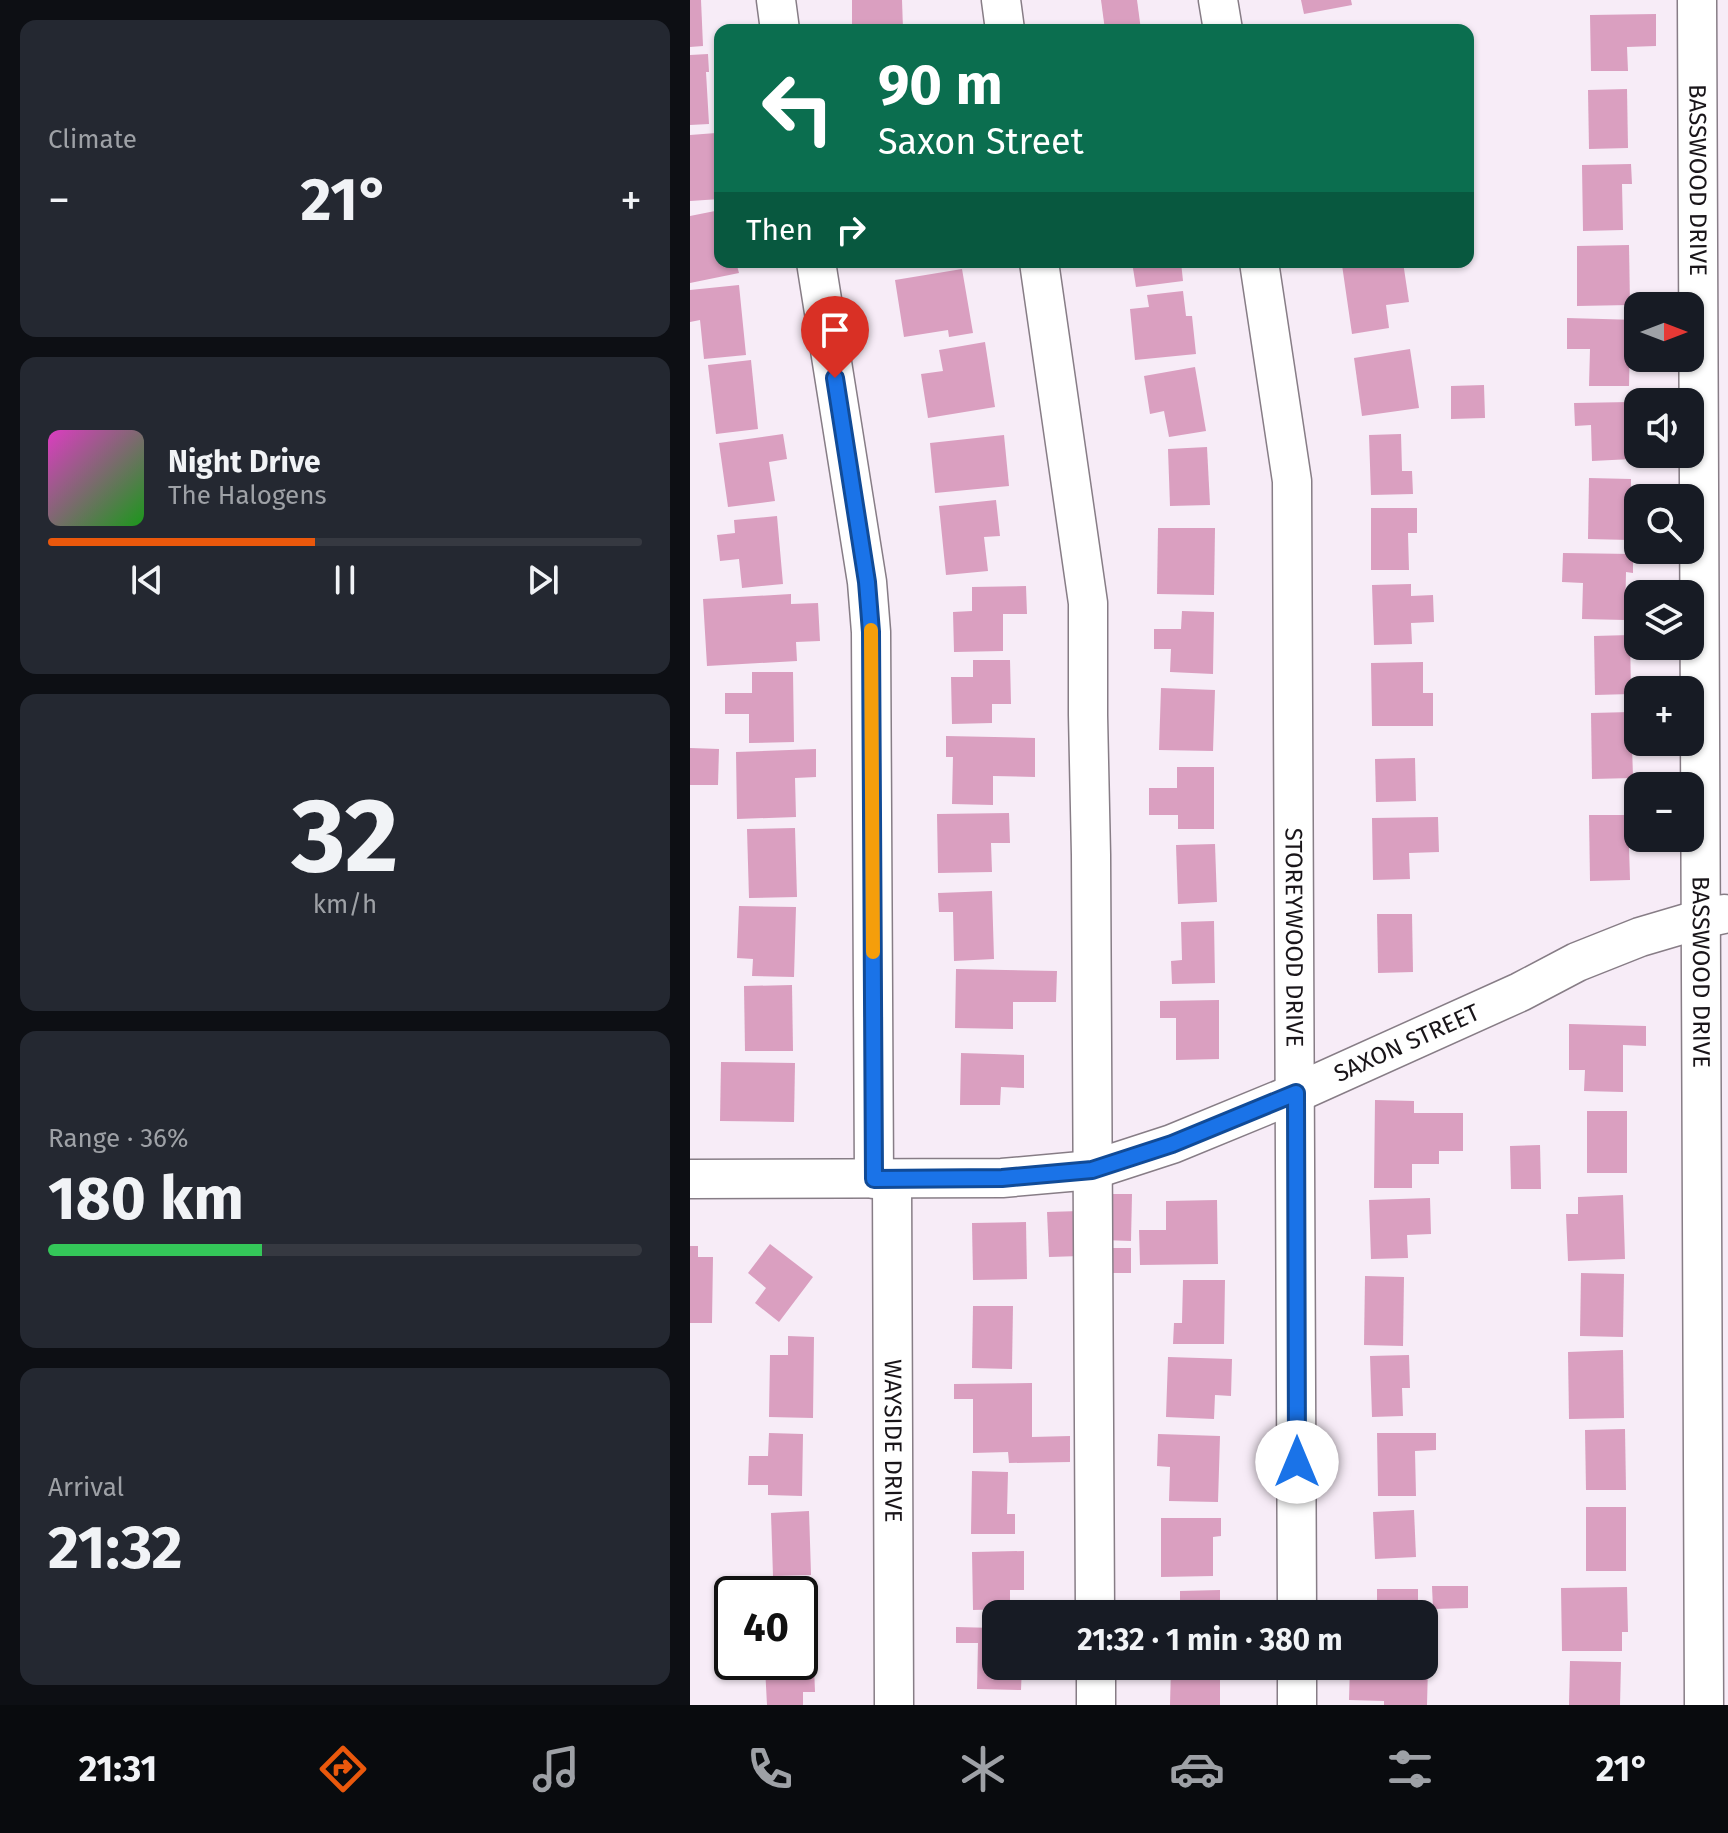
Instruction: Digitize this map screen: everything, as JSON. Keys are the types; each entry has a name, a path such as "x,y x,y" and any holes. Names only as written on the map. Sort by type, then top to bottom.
{"street":[{"path":"776,0 779,24"},
{"path":"1001,0 1004,24"},
{"path":"1218,0 1222,24"},
{"name":"BASSWOOD DRIVE","path":"1697,0 1715,916 1704,1705"},
{"name":"WAYSIDE DRIVE","path":"817,268 867,582 871,632 894,1705"},
{"path":"1040,268 1088,603 1095,1600"},
{"name":"STOREYWOOD DRIVE","path":"1260,268 1292,481 1297,1600"},
{"name":"SAXON STREET","path":"690,1179 1002,1178 1092,1170 1172,1144 1296,1093 1520,992 1577,962 1640,937 1715,916"},
{"path":"1096,1680 1096,1705"},
{"path":"1297,1680 1297,1705"}],"building":[{"path":"690,0 701,0 703,46 690,47"},
{"path":"852,0 902,0 903,24 852,24"},
{"path":"1101,0 1137,0 1140,24 1104,24"},
{"path":"1301,0 1351,0 1352,5 1304,14"},
{"path":"1656,14 1656,46 1627,47 1628,71 1591,71 1590,15"},
{"path":"708,54 709,124 690,125 690,55"},
{"path":"1627,89 1628,148 1589,149 1588,90"},
{"path":"714,133 714,199 690,201 690,135"},
{"path":"1631,164 1632,184 1622,184 1623,230 1583,231 1582,165"},
{"path":"714,211 714,268 738,268 739,273 690,283 690,216"},
{"path":"1629,245 1630,292 1624,292 1624,305 1577,306 1577,246"},
{"path":"1133,268 1182,268 1183,281 1136,287"},
{"path":"1342,268 1404,268 1409,302 1386,305 1389,328 1352,334"},
{"path":"962,269 973,333 949,337 948,330 904,337 895,280"},
{"path":"739,285 746,355 704,359 700,320 690,322 690,290"},
{"path":"1183,291 1186,316 1192,316 1196,354 1135,360 1130,309 1149,307 1147,295"},
{"path":"1567,318 1624,320 1624,372 1629,372 1629,386 1589,386 1590,349 1567,349"},
{"path":"985,342 995,407 928,418 921,374 943,371 939,350"},
{"path":"1410,349 1419,408 1362,416 1354,358"},
{"path":"751,360 758,429 716,434 708,365"},
{"path":"1195,367 1206,431 1169,437 1164,411 1150,414 1144,376"},
{"path":"1484,385 1485,418 1451,419 1451,386"},
{"path":"1624,402 1624,459 1592,461 1591,425 1575,426 1574,403"},
{"path":"783,434 787,459 769,462 775,501 728,507 719,443"},
{"path":"1401,434 1402,471 1412,471 1413,494 1371,495 1369,435"},
{"path":"1004,435 1009,486 935,493 930,443"},
{"path":"1207,447 1210,505 1170,506 1168,449"},
{"path":"1589,478 1631,479 1631,484 1624,484 1624,540 1588,539"},
{"path":"996,500 1000,536 984,537 988,571 946,575 939,506"},
{"path":"1371,508 1417,508 1417,533 1408,533 1409,570 1371,570"},
{"path":"777,516 783,584 742,588 739,559 720,561 717,535 735,533 734,520"},
{"path":"1158,528 1215,528 1214,595 1157,594"},
{"path":"1563,553 1624,554 1624,564 1633,564 1633,573 1626,572 1624,580 1624,620 1582,619 1583,583 1562,582"},
{"path":"1411,584 1411,596 1433,595 1434,622 1411,623 1412,644 1374,645 1372,585"},
{"path":"1026,586 1027,614 1003,614 1003,651 954,652 953,612 972,611 972,587"},
{"path":"791,594 791,604 818,603 820,641 796,642 797,661 707,666 703,599"},
{"path":"1182,611 1214,612 1213,674 1170,672 1171,649 1154,649 1154,629 1181,629"},
{"path":"1624,635 1624,660 1630,660 1631,676 1624,676 1624,694 1595,695 1594,636"},
{"path":"973,660 1010,660 1011,704 992,704 992,723 952,724 951,677 973,677"},
{"path":"1423,662 1423,693 1433,693 1433,726 1372,726 1371,663"},
{"path":"752,672 793,672 794,742 749,743 749,714 725,714 725,693 752,693"},
{"path":"1161,688 1215,690 1213,751 1159,750"},
{"path":"1624,712 1624,756 1632,756 1633,772 1624,772 1624,778 1592,779 1591,713"},
{"path":"946,736 1035,738 1035,777 993,776 993,805 952,804 953,757 946,757"},
{"path":"690,748 719,749 718,785 690,785"},
{"path":"816,749 816,777 795,778 796,817 737,819 736,752"},
{"path":"1415,758 1416,801 1376,802 1375,759"},
{"path":"1177,767 1214,767 1214,829 1178,829 1178,815 1149,815 1149,788 1177,788"},
{"path":"1009,813 1010,843 991,843 992,872 938,873 937,814"},
{"path":"1589,815 1624,815 1624,852 1629,852 1630,880 1590,881"},
{"path":"1438,817 1439,852 1409,853 1410,879 1373,880 1372,818"},
{"path":"795,828 797,897 749,898 747,829"},
{"path":"1215,844 1217,902 1178,904 1176,845"},
{"path":"992,891 994,959 954,961 953,912 939,912 938,893"},
{"path":"739,906 796,907 794,977 752,976 753,959 737,958"},
{"path":"1377,914 1412,914 1413,972 1378,973"},
{"path":"1214,921 1215,983 1172,984 1171,961 1182,960 1181,922"},
{"path":"956,969 1057,971 1056,1002 1013,1002 1013,1029 955,1028"},
{"path":"792,985 793,1051 745,1051 744,986"},
{"path":"1219,1000 1219,1059 1176,1060 1176,1018 1160,1018 1160,1001"},
{"path":"1569,1024 1646,1026 1646,1046 1623,1045 1623,1092 1584,1091 1585,1070 1569,1070"},
{"path":"961,1053 1024,1055 1024,1088 1001,1087 1000,1105 960,1105"},
{"path":"721,1062 795,1063 794,1122 720,1121"},
{"path":"1375,1100 1414,1101 1414,1113 1463,1113 1463,1151 1439,1151 1439,1164 1412,1164 1412,1188 1374,1188"},
{"path":"1587,1111 1627,1111 1627,1173 1587,1173"},
{"path":"1540,1145 1541,1189 1511,1189 1510,1146"},
{"path":"1104,1194 1132,1194 1131,1241 1103,1240"},
{"path":"1623,1195 1625,1259 1568,1261 1566,1214 1578,1214 1578,1197"},
{"path":"1430,1198 1431,1234 1407,1235 1408,1258 1371,1259 1369,1200"},
{"path":"1217,1200 1218,1264 1140,1265 1139,1230 1166,1230 1166,1201"},
{"path":"1080,1211 1081,1256 1049,1257 1047,1212"},
{"path":"1026,1222 1027,1279 973,1280 972,1223"},
{"path":"770,1244 813,1277 779,1322 755,1303 766,1288 748,1273"},
{"path":"690,1246 698,1246 698,1257 713,1257 712,1323 690,1323"},
{"path":"1101,1248 1131,1248 1131,1273 1101,1273"},
{"path":"1581,1273 1624,1274 1623,1337 1580,1336"},
{"path":"1365,1276 1404,1277 1403,1346 1364,1345"},
{"path":"1183,1280 1225,1280 1224,1344 1173,1344 1174,1323 1182,1323"},
{"path":"973,1306 1013,1306 1012,1369 972,1368"},
{"path":"788,1336 814,1337 813,1418 769,1417 770,1355 788,1355"},
{"path":"1623,1350 1624,1418 1569,1419 1568,1352"},
{"path":"1409,1355 1410,1388 1402,1388 1403,1416 1372,1417 1370,1356"},
{"path":"1168,1357 1232,1359 1231,1396 1215,1395 1214,1419 1166,1417"},
{"path":"1032,1383 1032,1437 1070,1436 1070,1462 1009,1463 1008,1452 973,1453 973,1399 954,1399 954,1384"},
{"path":"1625,1429 1626,1490 1586,1490 1585,1430"},
{"path":"769,1433 803,1434 802,1496 768,1495 768,1485 748,1485 749,1456 768,1456"},
{"path":"1377,1433 1436,1433 1436,1450 1415,1451 1416,1496 1378,1496"},
{"path":"1158,1434 1220,1436 1218,1502 1169,1501 1170,1467 1157,1466"},
{"path":"972,1471 1008,1472 1007,1514 1015,1514 1015,1534 971,1534"},
{"path":"1586,1507 1626,1507 1626,1571 1586,1571"},
{"path":"1414,1510 1416,1557 1375,1559 1373,1512"},
{"path":"809,1511 811,1575 773,1576 771,1513"},
{"path":"1161,1518 1221,1518 1221,1536 1213,1537 1213,1576 1161,1577"},
{"path":"1024,1551 1024,1590 1010,1590 1010,1600 982,1600 982,1610 973,1610 972,1552"},
{"path":"1432,1586 1468,1586 1468,1608 1438,1609 1438,1600 1433,1600"},
{"path":"1627,1587 1628,1632 1622,1632 1622,1651 1562,1651 1561,1588"},
{"path":"1377,1589 1418,1589 1418,1600 1377,1600"},
{"path":"1220,1590 1220,1600 1180,1600 1180,1591"},
{"path":"956,1627 982,1628 982,1680 1021,1680 1021,1690 977,1689 978,1643 956,1643"},
{"path":"1570,1661 1621,1662 1620,1705 1569,1705"},
{"path":"766,1680 815,1680 815,1692 803,1692 803,1705 767,1705"},
{"path":"1171,1680 1220,1680 1220,1705 1170,1705"},
{"path":"1350,1680 1428,1680 1427,1705 1384,1705 1384,1701 1349,1700"}],"slow traffic":[{"path":"871,630 873,952"}],"route":[{"path":"835,378 867,582 871,632 874,1179 1002,1178 1092,1170 1172,1144 1296,1093 1297,1462"}]}
